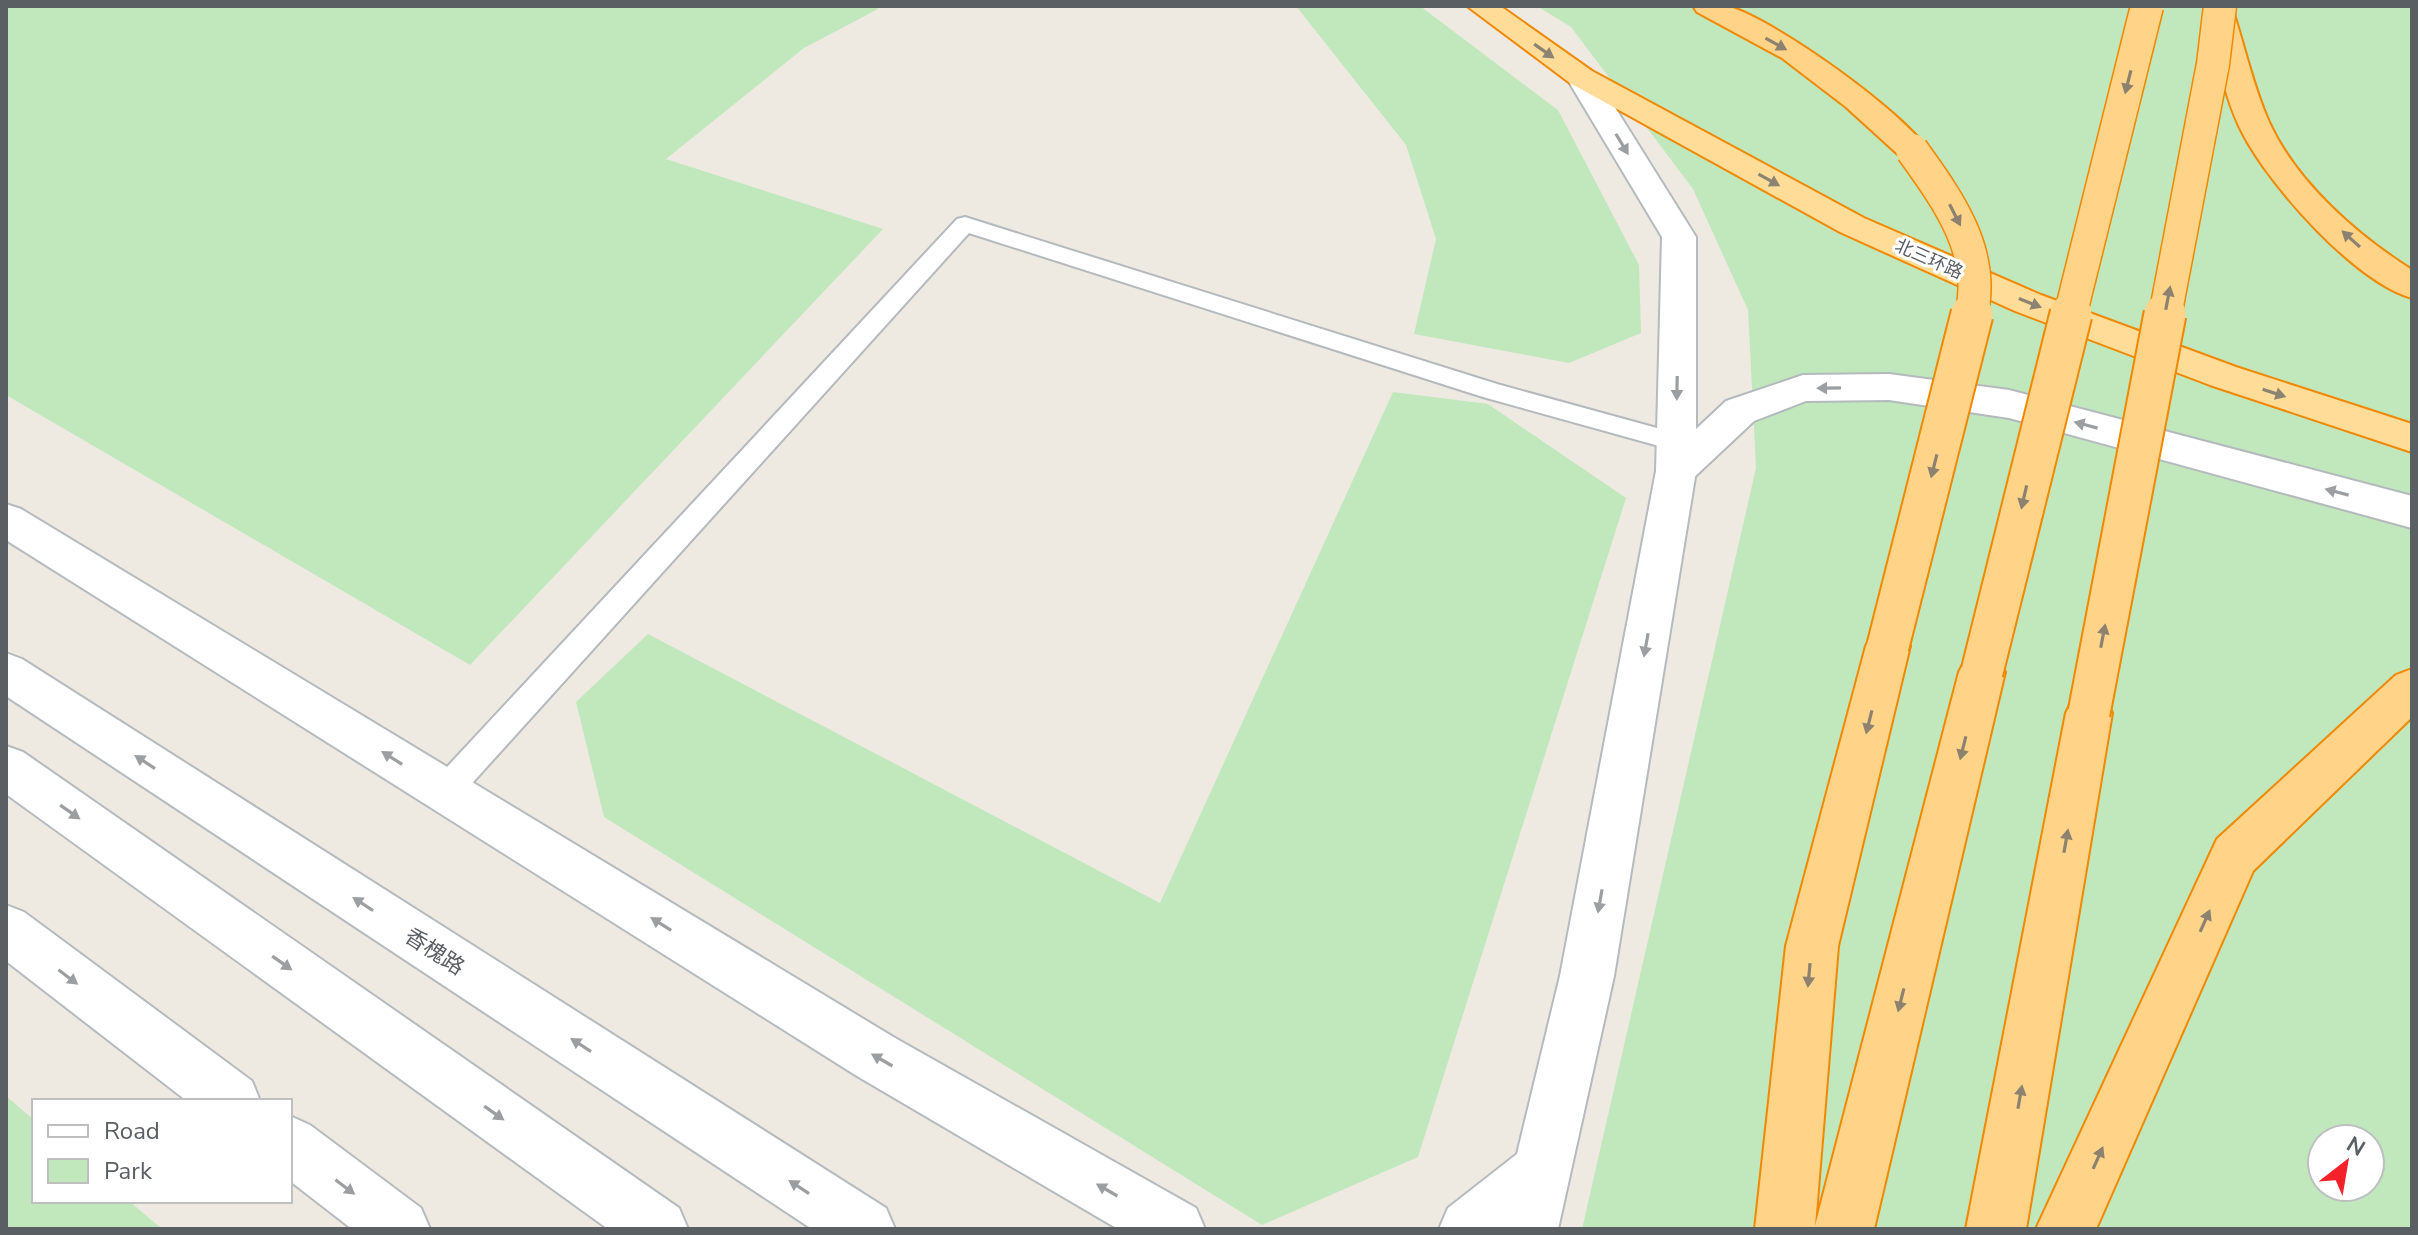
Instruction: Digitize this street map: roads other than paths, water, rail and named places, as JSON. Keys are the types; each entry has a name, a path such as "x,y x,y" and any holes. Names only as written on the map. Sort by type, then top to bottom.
{"highway":[{"name":"北三环路","path":"1481,6 1581,77 1852,225 2028,303 2223,376 2412,438"},
{"path":"1707,6 1792,52 1857,100 1912,150 1944,194 1970,244 1975,301 1812,946 1785,1229"},
{"path":"1844,1229 2147,6"},
{"path":"2219,8 2259,134 2306,199 2389,273 2412,286"},
{"path":"1996,1229 2089,713 2213,64 2219,8"},
{"path":"2066,1229 2235,855 2408,690"}],"main road":[{"path":"1528,1229 1587,976 1676,456 1679,237 1581,77"},
{"path":"1676,456 1740,411 1803,388 1889,387 2009,404 2412,512"},
{"path":"6,520 876,1057 1175,1229"},
{"name":"香槐路","path":"6,672 865,1229"},
{"path":"6,767 658,1229"},
{"path":"6,929 229,1099"},
{"path":"292,1147 400,1229"},
{"path":"1469,1229 1542,1171"}],"lane":[{"path":"445,791 965,224 1492,391 1676,456"}]}
